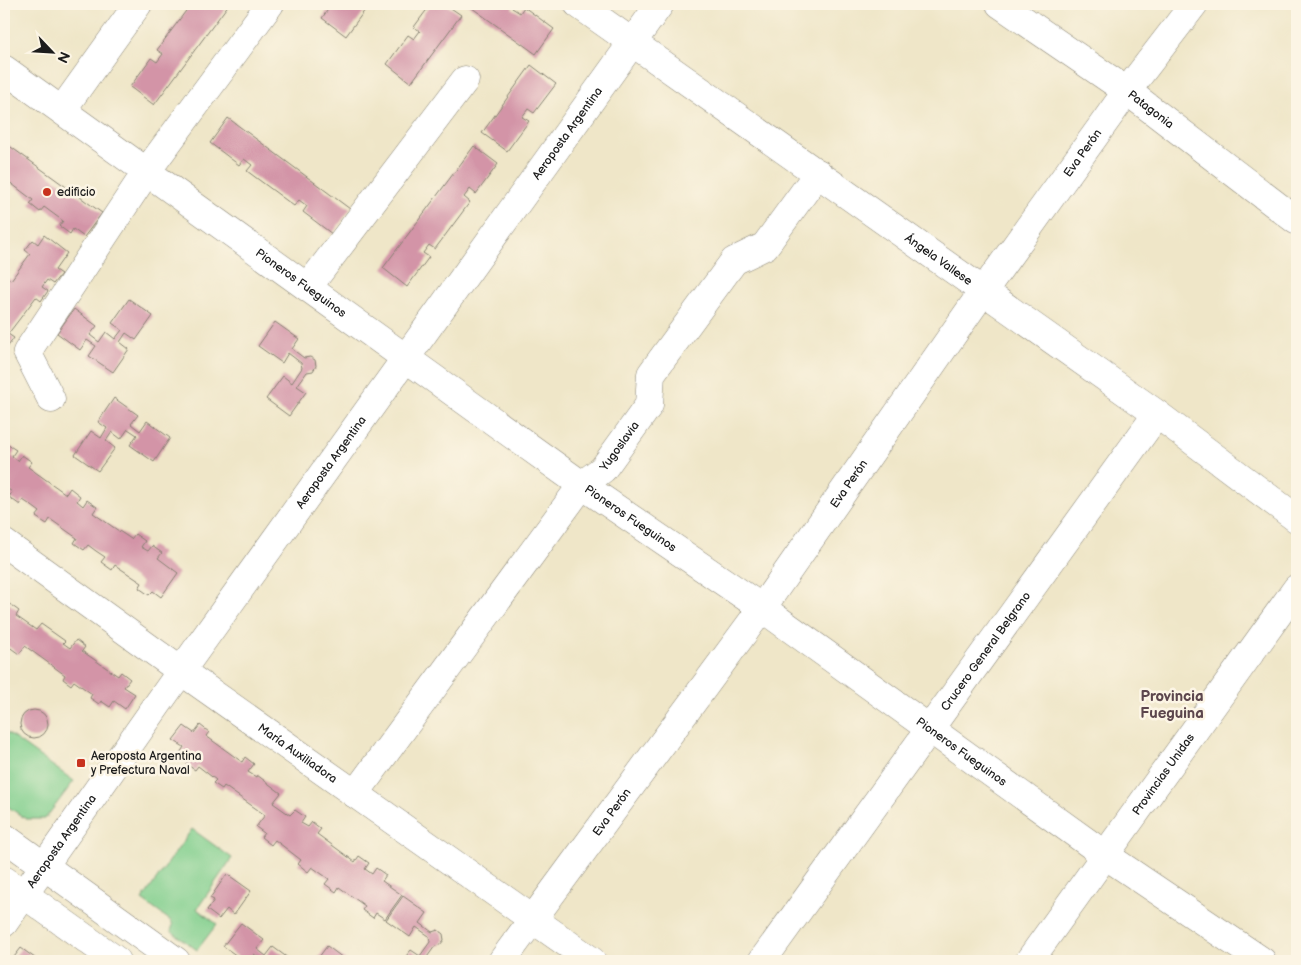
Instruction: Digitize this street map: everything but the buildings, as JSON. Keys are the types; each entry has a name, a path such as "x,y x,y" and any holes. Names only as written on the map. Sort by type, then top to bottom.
{"street":[{"path":"62,110 138,4"},
{"path":"51,399 27,352 147,171 270,4"},
{"name":"Ángela Vallese","path":"578,4 984,290 1157,414 1297,519"},
{"name":"Aeroposta Argentina","path":"4,923 14,887 43,866 660,4"},
{"name":"Patagonia","path":"1000,4 1127,91 1297,221"},
{"name":"Eva Perón","path":"502,961 762,608 984,290 1127,91 1194,4"},
{"name":"Pioneros Fueguinos","path":"4,69 582,485 762,608 1105,855 1262,961"},
{"path":"308,287 465,80"},
{"name":"Yugoslavia","path":"355,794 582,485 603,469 649,405 650,374 734,261 765,246 818,172"},
{"name":"Crucero General Belgrano","path":"762,961 1157,414"},
{"name":"María Auxiliadora","path":"4,544 592,961"},
{"name":"Provincias Unidas","path":"1029,961 1297,588"},
{"path":"4,838 176,961"},
{"path":"14,887 117,961"}],"green space":[{"path":"7,733 74,781 45,819 26,819 4,804 4,738"},
{"path":"192,829 232,858 197,909 217,924 197,950 171,931 173,925 171,921 142,900"}],"place":[{"name":"edificio","path":"47,192"},
{"name":"Aeroposta Argentina y Prefectura Naval","path":"81,763"}],"district":[{"name":"Provincia Fueguina","path":"1172,704"}]}
